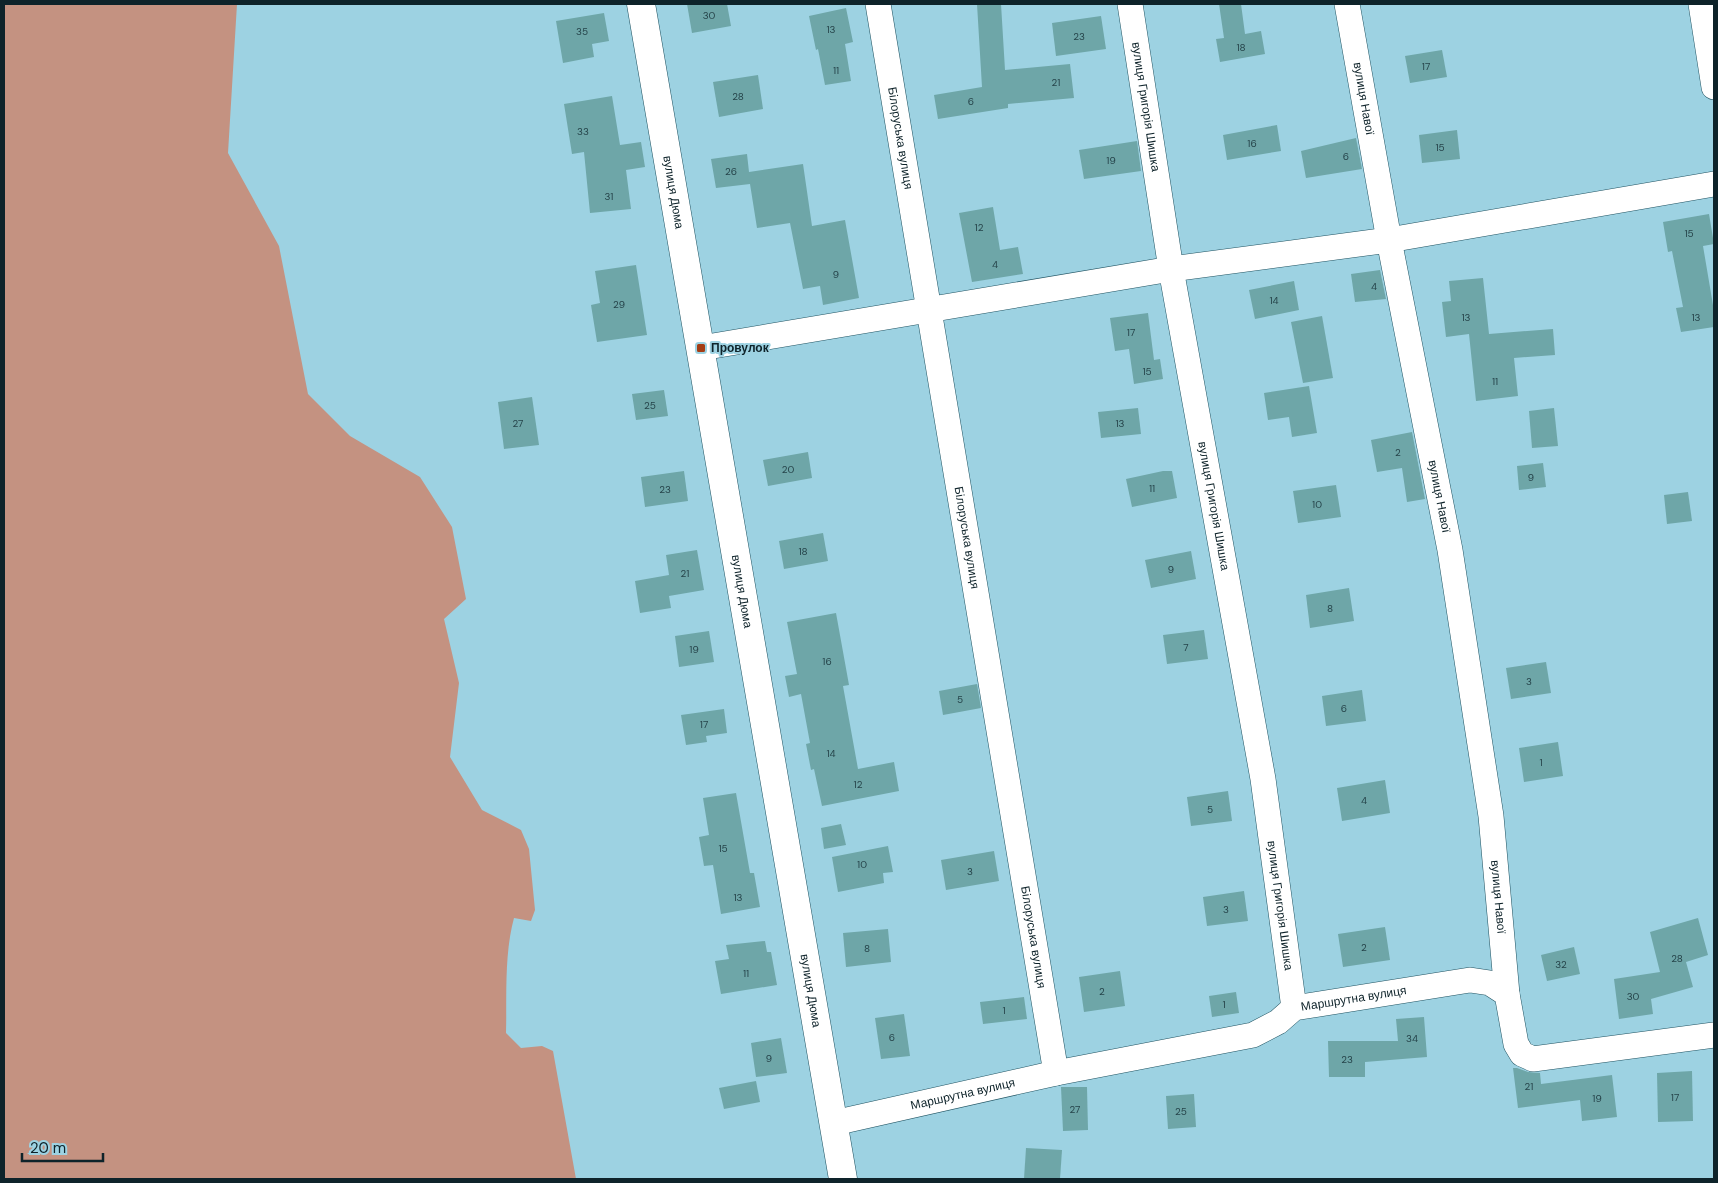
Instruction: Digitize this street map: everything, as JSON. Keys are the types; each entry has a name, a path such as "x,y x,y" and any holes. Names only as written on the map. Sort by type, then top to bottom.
{"street":[{"name":"вулиця Дюма","path":"641,4 834,1123 842,1179"},
{"name":"Білоруська вулиця","path":"878,4 1056,1073"},
{"name":"вулиця Григорія Шишка","path":"1130,4 1171,269 1263,779 1294,1008"},
{"name":"вулиця Навої","path":"1347,4 1389,240 1452,560 1491,816 1507,994"},
{"path":"1701,4 1714,87"},
{"path":"701,348 1171,269 1389,240 1714,184"},
{"name":"Маршрутна вулиця","path":"834,1123 1056,1073 1253,1035 1278,1022 1294,1008 1470,980 1490,983 1507,994"},
{"path":"1507,994 1516,1044 1522,1054 1532,1059 1714,1035"}],"shaded area":[{"path":"4,4 237,4 228,153 279,246 308,394 350,436 420,477 452,527 466,599 444,619 459,683 450,757 482,810 521,830 529,849 535,910 531,921 514,918 507,961 506,1033 521,1048 542,1046 553,1051 576,1179 4,1179"}],"building":[{"path":"687,4 727,4 731,26 692,33"},
{"path":"977,4 1001,4 1005,70 1070,64 1074,98 1008,104 1008,108 938,119 934,95 982,87"},
{"path":"1219,4 1241,4 1245,34 1261,31 1265,54 1220,62 1216,39 1224,38"},
{"path":"846,8 853,42 845,44 851,81 825,85 809,16"},
{"path":"604,13 609,41 592,44 594,57 563,63 556,21"},
{"path":"1101,16 1106,49 1056,56 1052,23"},
{"path":"1442,50 1447,77 1410,83 1405,56"},
{"path":"758,75 763,109 719,117 713,82"},
{"path":"612,96 620,145 641,142 645,167 626,170 631,209 590,213 584,152 572,154 564,104"},
{"path":"1277,125 1281,151 1227,160 1223,135"},
{"path":"1457,130 1460,159 1422,163 1419,135"},
{"path":"1356,138 1362,169 1306,178 1301,151"},
{"path":"1137,141 1141,171 1084,179 1079,150"},
{"path":"747,154 749,172 803,164 812,226 845,220 859,298 823,305 820,286 803,289 790,223 757,228 750,184 716,188 711,159"},
{"path":"993,207 1000,250 1018,247 1023,274 972,282 959,213"},
{"path":"1709,214 1714,244 1703,246 1714,311 1714,327 1681,332 1676,308 1683,307 1672,251 1668,252 1663,222"},
{"path":"636,265 647,335 597,342 591,305 600,303 595,271"},
{"path":"1380,270 1386,299 1355,302 1351,274"},
{"path":"1483,278 1489,334 1553,329 1555,355 1514,358 1518,396 1476,401 1469,334 1446,337 1442,302 1451,301 1449,281"},
{"path":"1294,281 1299,310 1255,319 1249,290"},
{"path":"1148,313 1154,360 1160,359 1163,379 1134,384 1129,349 1115,351 1110,318"},
{"path":"1322,316 1333,378 1303,383 1291,322"},
{"path":"1309,386 1317,433 1292,437 1289,417 1268,420 1264,393"},
{"path":"664,390 668,416 636,420 632,394"},
{"path":"532,397 539,445 504,449 498,402"},
{"path":"1138,408 1141,434 1101,438 1098,412"},
{"path":"1554,408 1558,446 1532,448 1529,411"},
{"path":"1412,432 1425,499 1407,502 1402,468 1377,472 1371,440"},
{"path":"808,452 812,478 768,486 763,460"},
{"path":"1543,463 1546,487 1519,490 1517,466"},
{"path":"684,471 688,501 645,507 641,477"},
{"path":"1163,471 1172,471 1177,498 1132,507 1126,479"},
{"path":"1336,485 1341,517 1298,523 1293,491"},
{"path":"1688,492 1692,521 1667,524 1664,495"},
{"path":"823,533 828,561 784,569 779,541"},
{"path":"697,550 704,590 669,596 671,608 640,613 635,581 669,575 666,555"},
{"path":"1191,551 1196,579 1151,588 1145,560"},
{"path":"1349,588 1354,621 1310,628 1306,595"},
{"path":"836,613 849,685 843,686 858,769 894,762 899,791 822,806 814,769 811,770 806,744 810,743 801,694 789,697 785,676 797,674 787,622"},
{"path":"1204,630 1208,659 1167,664 1163,635"},
{"path":"709,631 714,662 679,667 675,636"},
{"path":"1546,662 1551,693 1511,699 1506,668"},
{"path":"977,684 981,708 943,715 939,691"},
{"path":"1362,690 1366,721 1326,726 1322,696"},
{"path":"724,709 727,733 706,736 707,742 686,745 681,715"},
{"path":"1558,742 1563,776 1524,782 1519,748"},
{"path":"1385,780 1390,813 1342,821 1337,788"},
{"path":"1228,791 1232,821 1191,826 1187,797"},
{"path":"736,793 750,873 754,873 760,907 721,914 713,865 704,866 699,837 709,835 703,798"},
{"path":"841,824 846,845 824,849 821,828"},
{"path":"888,846 893,872 883,873 884,883 838,892 832,857"},
{"path":"994,851 999,881 946,890 941,860"},
{"path":"1244,891 1248,921 1207,926 1203,897"},
{"path":"1698,918 1708,955 1686,962 1693,987 1651,999 1653,1014 1619,1019 1614,979 1660,972 1650,932"},
{"path":"1385,927 1390,960 1343,967 1338,934"},
{"path":"888,929 891,962 846,967 843,933"},
{"path":"765,941 767,952 771,952 777,985 721,994 715,961 729,959 726,945"},
{"path":"1574,947 1580,974 1547,981 1541,955"},
{"path":"1120,971 1125,1006 1084,1012 1079,977"},
{"path":"1236,992 1239,1013 1212,1017 1209,996"},
{"path":"1024,997 1027,1019 983,1024 980,1002"},
{"path":"904,1014 910,1056 881,1059 875,1018"},
{"path":"1424,1017 1427,1057 1365,1062 1365,1077 1329,1077 1328,1041 1398,1041 1396,1019"},
{"path":"781,1038 787,1073 756,1077 751,1043"},
{"path":"1513,1068 1540,1073 1541,1084 1612,1075 1617,1117 1582,1121 1580,1100 1518,1108"},
{"path":"1692,1071 1693,1121 1658,1122 1657,1073"},
{"path":"756,1081 760,1102 724,1109 719,1088"},
{"path":"1061,1087 1087,1087 1088,1130 1063,1131"},
{"path":"1194,1094 1196,1127 1168,1129 1166,1096"},
{"path":"1026,1148 1062,1150 1060,1179 1024,1179"}],"place":[{"name":"Провулок","path":"701,348"}]}
